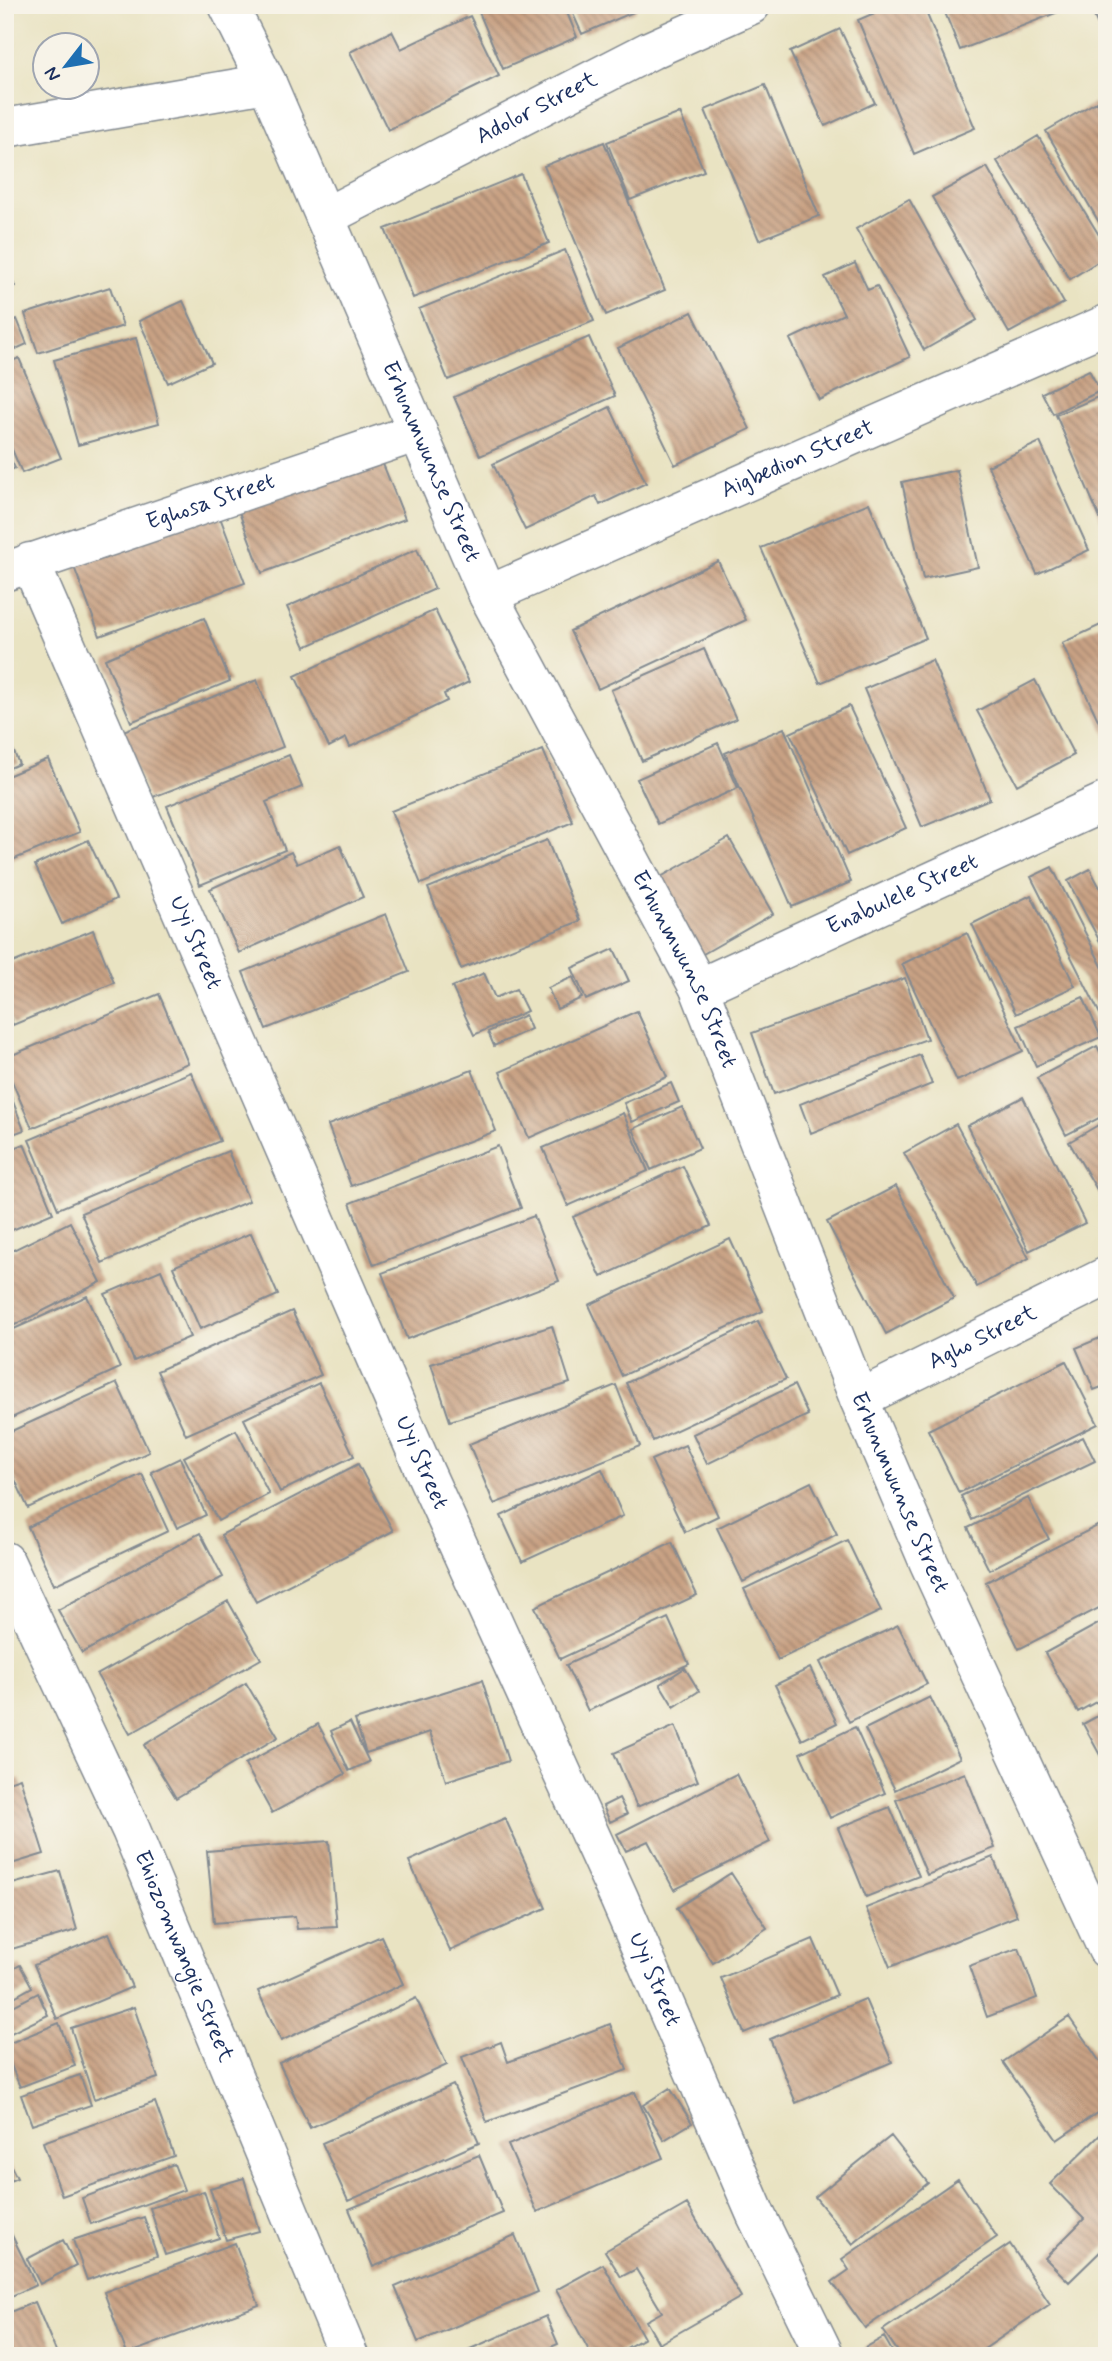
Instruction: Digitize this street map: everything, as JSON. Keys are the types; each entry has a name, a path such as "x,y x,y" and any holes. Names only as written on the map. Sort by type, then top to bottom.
{"street":[{"name":"Erhunmwunse Street","path":"228,5 267,83 488,596 699,988 859,1399 929,1563 1107,1949"},
{"name":"Adolor Street","path":"325,217 651,50 751,5"},
{"path":"5,128 267,83"},
{"name":"Aigbedion Street","path":"488,596 1107,324"},
{"name":"Eghosa Street","path":"18,567 418,432"},
{"name":"Uyi Street","path":"18,567 619,1898 756,2215 825,2356"},
{"name":"Enabulele Street","path":"699,988 1107,801"},
{"name":"Agho Street","path":"859,1399 1107,1276"},
{"name":"Ehiozomwangie Street","path":"5,1561 131,1830 349,2356"}],"building":[{"path":"476,5 514,5 517,11 531,5 564,5 577,37 503,69"},
{"path":"569,5 634,5 636,11 582,34"},
{"path":"893,5 923,5 975,128 914,154 858,20"},
{"path":"942,5 1059,5 1061,11 960,50"},
{"path":"1089,5 1107,5 1107,45"},
{"path":"470,16 499,76 388,130 350,52 392,31 401,49"},
{"path":"840,29 875,103 825,126 790,52"},
{"path":"765,85 819,216 759,240 705,110"},
{"path":"1096,102 1107,120 1107,236 1046,131"},
{"path":"680,113 704,171 630,200 607,142"},
{"path":"1038,136 1107,248 1107,256 1070,279 997,161"},
{"path":"604,142 665,290 606,315 544,166"},
{"path":"987,167 1064,303 1009,333 932,197"},
{"path":"521,174 549,243 413,298 385,229"},
{"path":"909,199 977,320 924,350 856,229"},
{"path":"565,250 594,321 448,380 419,309"},
{"path":"855,263 868,290 877,286 910,357 819,400 790,339 844,314 825,277"},
{"path":"5,267 15,286 5,291"},
{"path":"110,287 123,326 38,353 25,314"},
{"path":"183,301 212,363 168,383 139,321"},
{"path":"692,312 750,429 675,465 618,348"},
{"path":"17,319 27,344 5,354 5,324"},
{"path":"589,337 615,396 480,456 454,397"},
{"path":"136,338 159,423 78,445 54,360"},
{"path":"19,358 61,458 22,473 5,433 5,364"},
{"path":"1089,370 1100,391 1053,414 1042,393"},
{"path":"1107,393 1107,535 1056,415"},
{"path":"610,407 646,483 600,505 596,496 525,530 493,464"},
{"path":"1040,442 1089,550 1037,574 988,466"},
{"path":"5,448 15,468 5,473"},
{"path":"381,459 405,519 262,573 239,512"},
{"path":"957,470 978,567 923,579 902,482"},
{"path":"869,503 926,638 820,683 761,548"},
{"path":"218,512 245,583 100,636 73,564"},
{"path":"417,549 435,589 305,647 287,607"},
{"path":"718,561 746,620 598,689 570,631"},
{"path":"435,610 469,682 444,694 447,701 350,747 346,738 329,747 295,676"},
{"path":"204,618 230,681 131,722 105,659"},
{"path":"1107,622 1107,739 1062,643"},
{"path":"704,649 736,719 642,761 611,690"},
{"path":"932,660 990,799 922,827 864,689"},
{"path":"257,680 283,747 148,799 123,731"},
{"path":"1035,680 1074,755 1017,785 977,711"},
{"path":"849,706 906,828 847,855 790,733"},
{"path":"784,728 851,882 792,907 725,753"},
{"path":"5,730 19,764 5,770"},
{"path":"718,743 738,788 658,824 637,779"},
{"path":"543,750 573,822 421,884 391,811"},
{"path":"289,755 302,787 266,802 285,850 200,885 167,806"},
{"path":"48,759 80,832 5,863 5,777"},
{"path":"729,838 773,914 696,958 652,882"},
{"path":"88,840 116,899 62,924 35,865"},
{"path":"547,840 580,921 461,969 428,888"},
{"path":"340,845 363,897 239,953 210,889 291,852 297,864"},
{"path":"1052,867 1107,976 1107,1028 1031,877"},
{"path":"1090,869 1107,901 1107,955 1068,881"},
{"path":"1031,895 1075,986 1016,1014 972,924"},
{"path":"386,914 409,972 266,1029 243,972"},
{"path":"93,930 114,983 13,1025 5,1005 5,966"},
{"path":"967,933 1023,1051 957,1081 902,964"},
{"path":"614,949 629,981 586,1000 572,968"},
{"path":"484,973 495,998 516,989 527,1011 474,1035 452,987"},
{"path":"573,977 582,998 557,1009 548,988"},
{"path":"905,978 927,1039 774,1094 752,1033"},
{"path":"159,994 188,1063 32,1128 5,1065 5,1058"},
{"path":"1083,997 1101,1037 1036,1066 1018,1026"},
{"path":"637,1011 667,1077 529,1138 500,1072"},
{"path":"525,1015 531,1029 494,1046 488,1032"},
{"path":"1097,1046 1107,1065 1107,1114 1066,1135 1037,1078"},
{"path":"920,1055 932,1084 811,1133 800,1104"},
{"path":"472,1070 496,1131 351,1186 328,1125"},
{"path":"191,1072 220,1141 58,1209 29,1140"},
{"path":"5,1081 24,1130 5,1137"},
{"path":"671,1083 679,1102 632,1122 624,1103"},
{"path":"1023,1097 1085,1223 1029,1251 967,1126"},
{"path":"682,1107 700,1148 651,1170 633,1129"},
{"path":"623,1113 648,1171 568,1206 543,1148"},
{"path":"1107,1120 1107,1195 1102,1198 1069,1142"},
{"path":"956,1124 1029,1258 977,1287 904,1153"},
{"path":"24,1144 53,1213 5,1233 5,1152"},
{"path":"498,1146 521,1208 374,1265 350,1203"},
{"path":"228,1151 249,1201 102,1263 81,1213"},
{"path":"683,1166 711,1226 601,1277 573,1217"},
{"path":"896,1186 954,1298 886,1334 827,1222"},
{"path":"534,1216 559,1281 407,1339 382,1273"},
{"path":"70,1222 101,1282 5,1330 5,1254"},
{"path":"251,1233 278,1295 200,1329 173,1267"},
{"path":"730,1239 763,1311 622,1376 589,1305"},
{"path":"161,1270 190,1337 134,1361 105,1294"},
{"path":"87,1296 120,1368 5,1421 5,1333"},
{"path":"292,1311 321,1375 186,1435 157,1371"},
{"path":"758,1321 786,1379 653,1441 626,1383"},
{"path":"552,1326 570,1383 450,1421 431,1364"},
{"path":"1107,1335 1107,1385 1094,1390 1076,1348"},
{"path":"1066,1361 1098,1424 959,1493 928,1430"},
{"path":"117,1383 149,1452 28,1508 5,1458 5,1434"},
{"path":"319,1383 354,1456 280,1492 244,1419"},
{"path":"616,1385 640,1446 494,1504 469,1444"},
{"path":"794,1385 808,1415 707,1464 693,1434"},
{"path":"236,1430 269,1494 218,1521 184,1457"},
{"path":"1083,1437 1095,1461 972,1520 961,1496"},
{"path":"685,1445 718,1516 685,1532 651,1460"},
{"path":"180,1458 206,1515 177,1528 151,1472"},
{"path":"358,1464 393,1531 256,1602 221,1535"},
{"path":"602,1469 623,1516 522,1562 501,1516"},
{"path":"142,1474 168,1531 54,1585 28,1527"},
{"path":"811,1482 837,1534 743,1582 717,1528"},
{"path":"1028,1498 1049,1539 989,1570 968,1528"},
{"path":"1107,1521 1107,1604 1019,1649 986,1582"},
{"path":"200,1533 223,1577 82,1653 58,1610"},
{"path":"847,1540 881,1611 778,1660 744,1589"},
{"path":"672,1542 697,1595 560,1659 535,1607"},
{"path":"228,1601 261,1659 130,1734 97,1675"},
{"path":"668,1618 689,1664 588,1711 566,1665"},
{"path":"1107,1619 1107,1696 1078,1712 1045,1653"},
{"path":"898,1625 927,1684 849,1722 820,1662"},
{"path":"685,1668 699,1691 674,1707 660,1684"},
{"path":"810,1668 837,1723 802,1740 775,1685"},
{"path":"482,1680 508,1761 446,1781 430,1732 366,1753 355,1720"},
{"path":"246,1683 278,1737 176,1798 144,1745"},
{"path":"930,1697 960,1758 895,1790 865,1729"},
{"path":"1107,1711 1107,1768 1083,1724"},
{"path":"350,1722 369,1762 349,1771 331,1731"},
{"path":"318,1724 345,1774 272,1813 245,1764"},
{"path":"675,1726 698,1781 637,1807 614,1753"},
{"path":"855,1727 885,1793 830,1818 800,1753"},
{"path":"965,1773 995,1848 927,1875 896,1800"},
{"path":"736,1774 770,1842 674,1890 648,1841 626,1851 617,1834"},
{"path":"20,1778 44,1854 5,1866 5,1783"},
{"path":"619,1798 627,1814 610,1822 603,1806"},
{"path":"890,1807 919,1876 866,1897 838,1828"},
{"path":"505,1818 546,1908 450,1951 409,1861"},
{"path":"329,1841 337,1927 297,1929 295,1916 214,1923 207,1851"},
{"path":"993,1857 1017,1916 890,1967 866,1908"},
{"path":"60,1871 77,1930 5,1951 5,1886"},
{"path":"731,1873 767,1928 713,1963 677,1908"},
{"path":"109,1933 132,1987 57,2019 34,1965"},
{"path":"381,1936 403,1984 281,2041 258,1991"},
{"path":"813,1939 837,1995 744,2033 721,1978"},
{"path":"1019,1948 1037,1998 987,2017 969,1966"},
{"path":"20,1965 32,1987 5,2002 5,1973"},
{"path":"38,1993 48,2015 5,2036 5,2010"},
{"path":"416,1998 447,2065 310,2128 279,2063"},
{"path":"865,1999 892,2062 796,2103 770,2039"},
{"path":"134,2007 158,2078 94,2099 71,2028"},
{"path":"1069,2017 1107,2072 1107,2106 1057,2140 1003,2062"},
{"path":"59,2023 75,2066 20,2087 5,2045"},
{"path":"610,2024 627,2070 487,2122 462,2057 501,2042 508,2062"},
{"path":"80,2075 91,2105 32,2125 21,2095"},
{"path":"453,2085 479,2143 348,2201 322,2143"},
{"path":"670,2088 692,2123 664,2140 643,2105"},
{"path":"635,2092 663,2158 537,2212 508,2145"},
{"path":"155,2102 174,2156 62,2196 43,2142"},
{"path":"1107,2128 1107,2245 1069,2282 1045,2258 1084,2219 1050,2184"},
{"path":"891,2136 928,2183 853,2244 815,2197"},
{"path":"5,2154 17,2178 5,2183"},
{"path":"479,2155 503,2213 373,2267 349,2209"},
{"path":"174,2164 184,2190 91,2224 82,2198"},
{"path":"244,2178 259,2231 226,2240 210,2188"},
{"path":"958,2179 997,2237 865,2328 832,2282 849,2270 842,2259"},
{"path":"204,2191 219,2238 165,2255 150,2208"},
{"path":"687,2204 741,2297 659,2344 646,2321 662,2312 636,2269 621,2277 605,2251"},
{"path":"144,2217 157,2256 87,2280 73,2240"},
{"path":"7,2225 36,2285 5,2299 5,2226"},
{"path":"515,2235 538,2292 418,2342 395,2287"},
{"path":"63,2240 76,2265 40,2284 27,2259"},
{"path":"235,2243 259,2305 127,2354 104,2292"},
{"path":"1010,2244 1050,2304 974,2356 901,2356 883,2330"},
{"path":"603,2264 644,2338 612,2356 592,2356 556,2290"},
{"path":"35,2302 58,2356 5,2356 5,2314"},
{"path":"546,2316 558,2344 530,2356 454,2356"},
{"path":"884,2337 895,2356 869,2356 865,2348"}]}
